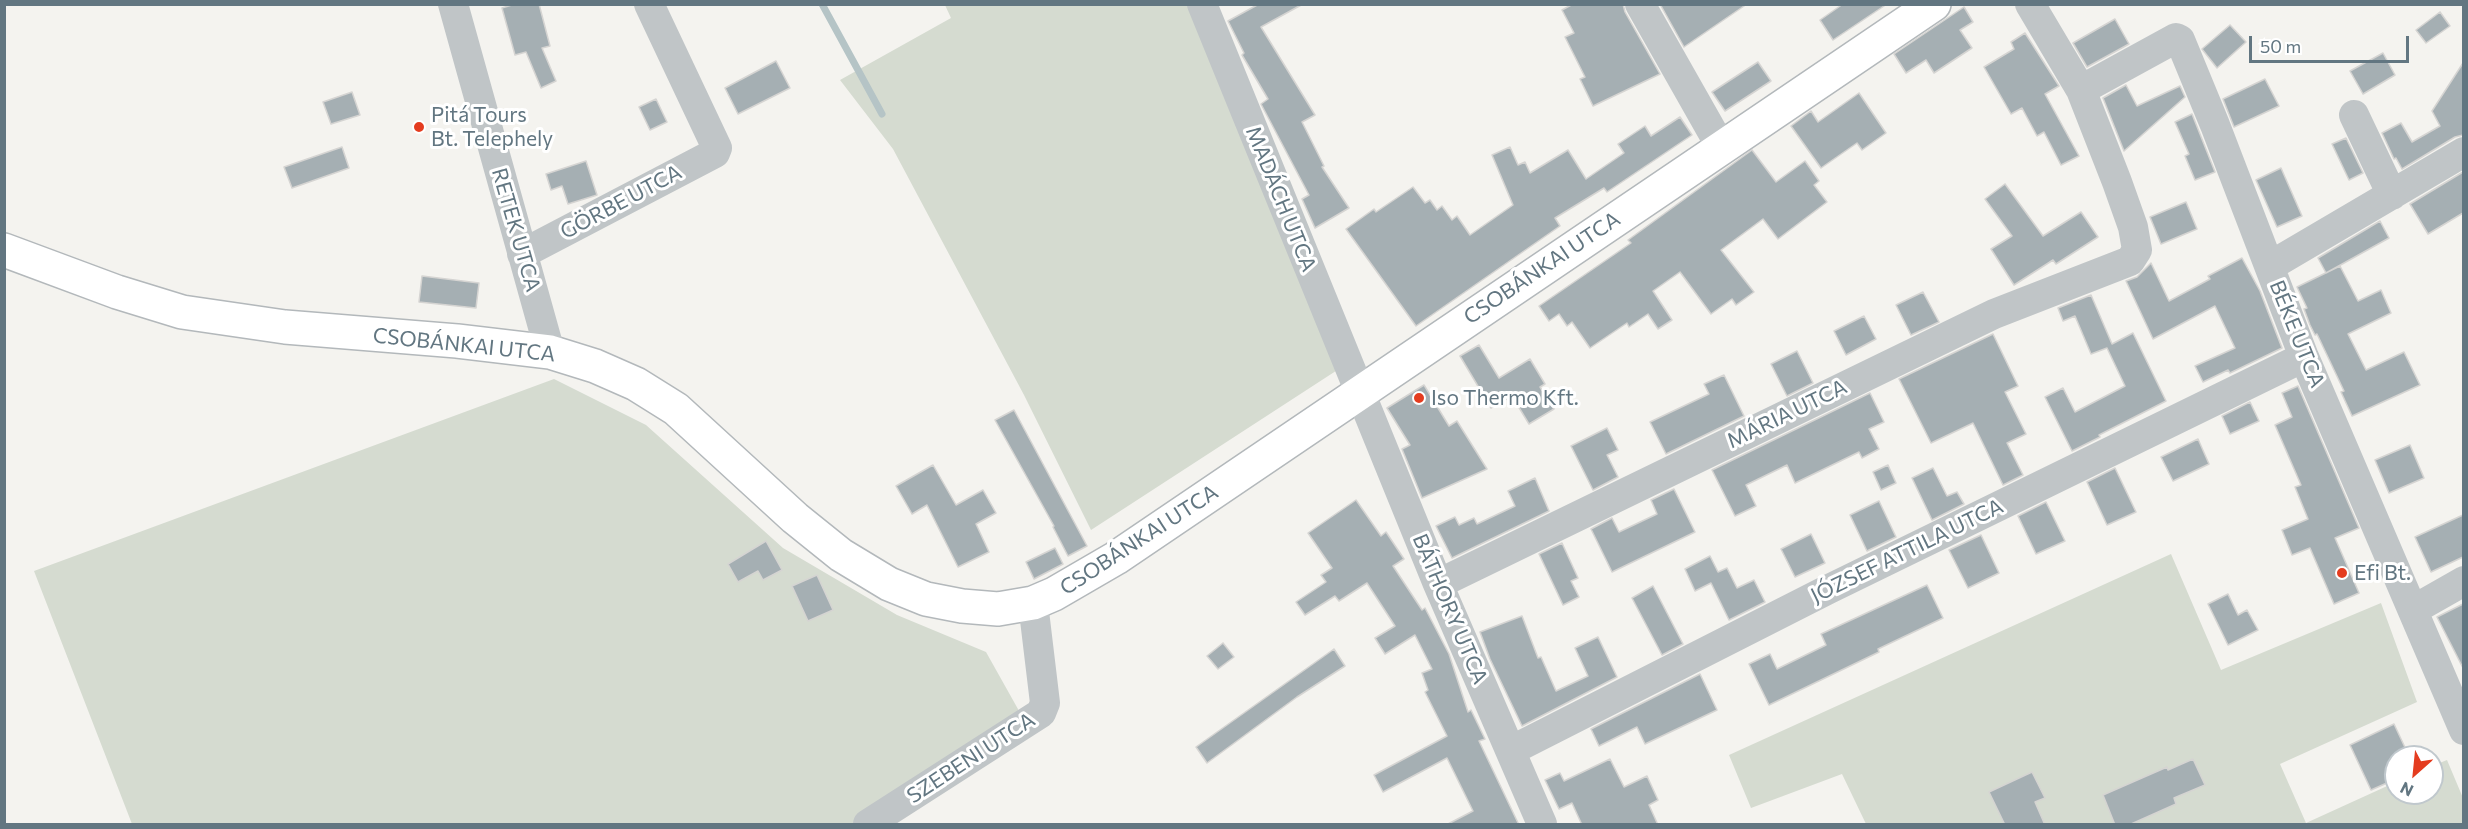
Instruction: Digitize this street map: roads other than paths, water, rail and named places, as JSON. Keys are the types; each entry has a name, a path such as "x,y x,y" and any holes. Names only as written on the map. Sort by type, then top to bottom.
{"main road":[{"name":"CSOBÁNKAI UTCA","path":"4,250 117,292 182,312 285,327 457,341 550,352 605,370 636,384 676,409 795,518 841,555 889,584 926,599 962,606 998,609 1033,603 1077,583 1116,558 1934,4"}],"street":[{"name":"RETEK UTCA","path":"453,4 550,352"},
{"name":"GÖRBE UTCA","path":"522,254 715,153 717,148 649,4"},
{"name":"MADÁCH UTCA","path":"1202,4 1360,393"},
{"path":"1640,4 1721,147"},
{"path":"2030,4 2080,90"},
{"name":"BÉKE UTCA","path":"2080,90 2176,38 2180,40 2304,357 2463,730"},
{"name":"MÁRIA UTCA","path":"1438,584 1994,314 2130,261 2137,250 2133,227 2080,90"},
{"path":"2354,115 2392,195"},
{"path":"2270,266 2463,152"},
{"name":"JÓZSEF ATTILA UTCA","path":"1512,750 1829,589 2304,357"},
{"name":"BÁTHORY UTCA","path":"1360,393 1438,584 1512,750 1542,825"},
{"path":"2413,610 2463,581"},
{"name":"SZEBENI UTCA","path":"868,825 1041,713 1046,703 1033,603"}],"waterway":[{"path":"822,4 882,114"}],"place":[{"name":"Pitá Tours Bt. Telephely","path":"419,127"},
{"name":"Iso Thermo Kft.","path":"1419,398"},
{"name":"Efi Bt.","path":"2342,573"}]}
